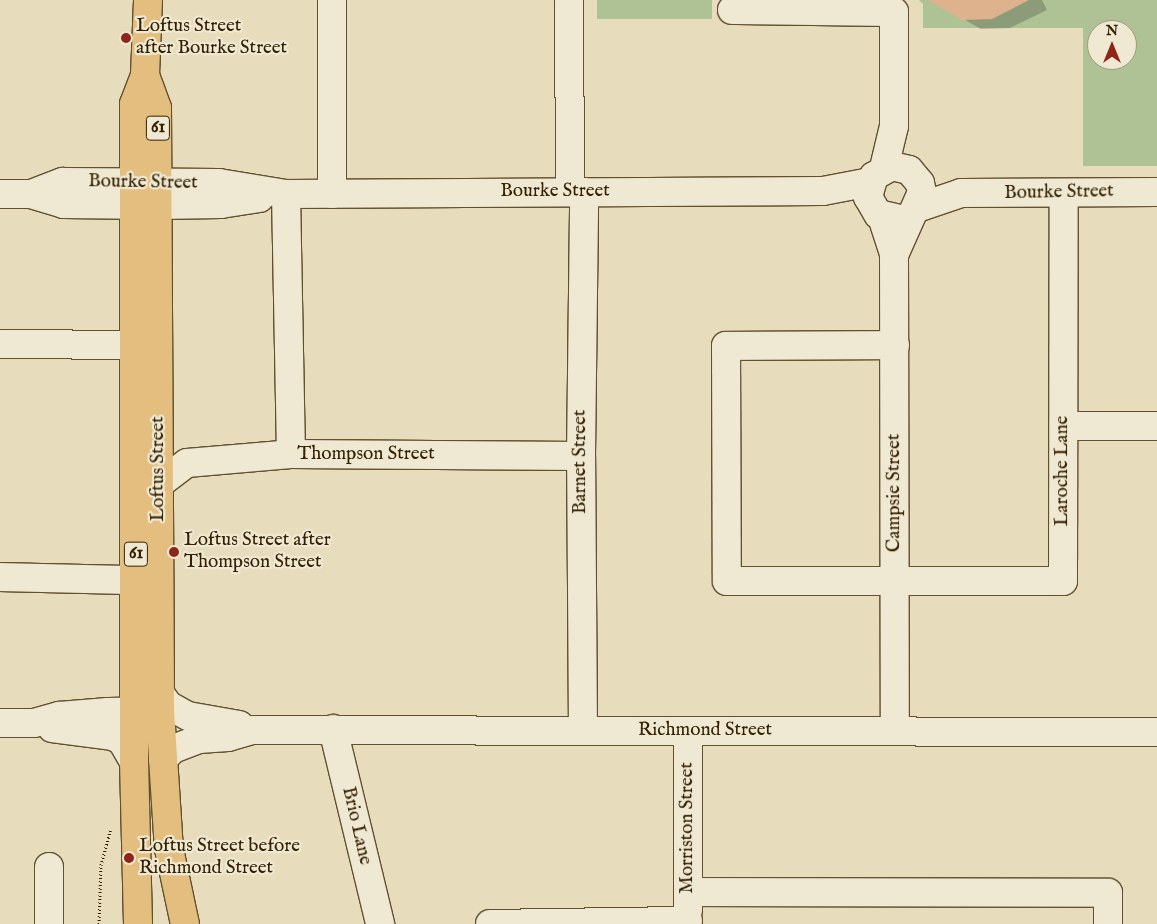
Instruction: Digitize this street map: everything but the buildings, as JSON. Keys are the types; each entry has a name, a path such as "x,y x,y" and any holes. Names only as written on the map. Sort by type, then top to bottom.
{"main road":[{"name":"Loftus Street","path":"148,0 145,75 157,108 147,194 136,345 136,580 151,705 163,759 169,849 185,924"},
{"name":"Loftus Street","path":"138,924 134,762 151,705 159,484 147,194"}],"street":[{"path":"332,0 332,194"},
{"name":"Barnet Street","path":"569,0 577,192 583,731"},
{"path":"732,10 894,12 895,174"},
{"path":"895,174 922,192 914,212 897,220 878,214 868,197 895,174"},
{"name":"Bourke Street","path":"0,194 31,194 63,204 219,183 286,194 823,191 895,174 961,194 1157,192"},
{"name":"Bourke Street","path":"823,191 855,200 878,214"},
{"name":"Laroche Lane","path":"895,581 1063,582 1064,193"},
{"path":"286,194 291,454"},
{"name":"Bourke Street","path":"914,212 961,194"},
{"name":"Campsie Street","path":"894,255 914,212"},
{"name":"Campsie Street","path":"878,214 894,255 895,731"},
{"path":"0,344 136,345"},
{"path":"895,345 726,346 727,582 895,581"},
{"path":"1064,426 1157,426"},
{"name":"Thompson Street","path":"159,484 187,463 291,454 581,456"},
{"path":"0,577 136,580"},
{"path":"0,723 34,723 58,716 151,705"},
{"name":"Richmond Street","path":"151,705 168,705 188,716 230,721 252,730"},
{"path":"34,723 58,730 113,736 122,740 134,762"},
{"name":"Brio Lane","path":"333,729 380,924"},
{"name":"Richmond Street","path":"163,759 174,749 199,739 228,738 252,730 1157,732"},
{"name":"Morriston Street","path":"688,732 688,923"},
{"path":"49,867 49,924"},
{"path":"688,892 1108,893 1108,924"},
{"path":"490,924 688,923"}],"path":[{"path":"99,924 102,866 112,823"}],"green space":[{"path":"597,0 712,0 712,19 597,19"},
{"path":"919,0 1157,0 1157,166 1083,166 1083,28 923,28 923,4"}],"place":[{"name":"Loftus Street after Bourke Street","path":"126,38"},
{"name":"Loftus Street after Thompson Street","path":"174,552"},
{"name":"Loftus Street before Richmond Street","path":"129,858"}]}
